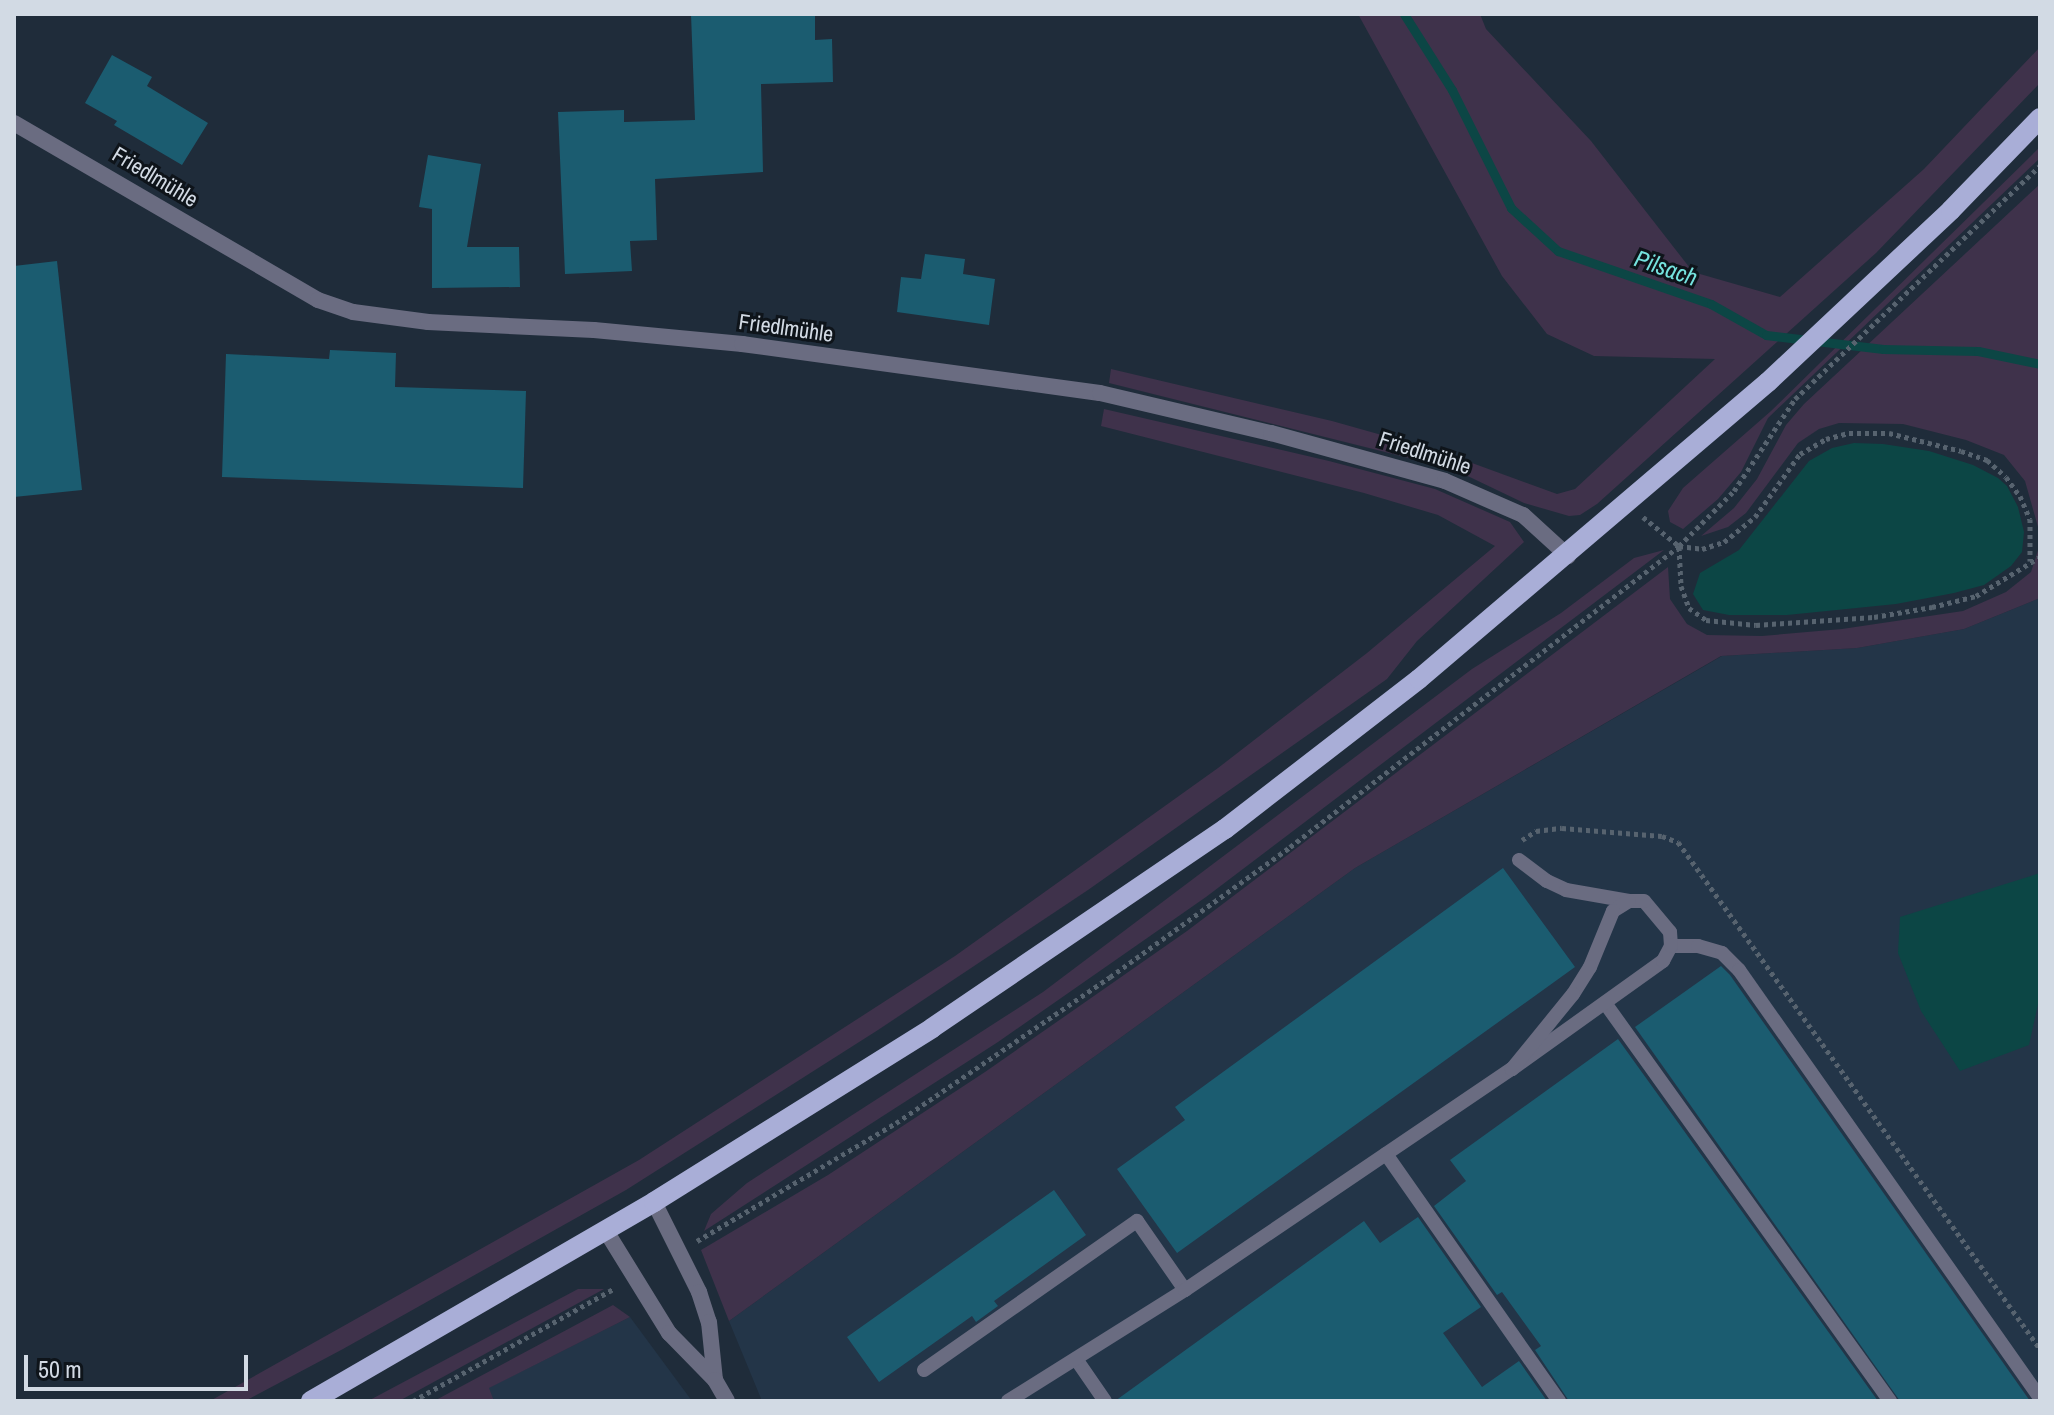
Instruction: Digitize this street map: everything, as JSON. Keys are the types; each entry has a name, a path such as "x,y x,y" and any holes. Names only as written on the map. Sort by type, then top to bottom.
{"main road":[{"path":"311,1401 654,1202 932,1028 1225,829 1419,679 1568,556 1768,382 1835,321 2040,118"}],"street":[{"name":"Friedlmühle","path":"14,123 307,293 353,312 428,322 594,330 742,344 1100,393 1271,433 1445,481 1523,515 1568,556"},
{"path":"654,1202 699,1292 709,1322 715,1380"},
{"path":"606,1231 669,1333 715,1380 727,1401"}],"lane":[{"path":"1008,1401 1185,1290 1512,1069 1663,961 1671,946 1670,932 1662,918 1644,901 1566,890 1547,881 1519,860"},
{"path":"1512,1069 1573,994 1590,967 1613,911 1629,901"},
{"path":"1671,946 1698,946 1722,953 1739,970 2040,1398"},
{"path":"1605,1003 1890,1401"},
{"path":"1386,1154 1559,1401"},
{"path":"924,1370 1137,1221 1185,1290"},
{"path":"1076,1359 1105,1401"}],"path":[{"path":"707,1235 896,1123 1110,977 1290,847 1679,546 1734,491 1795,399 2040,166"},
{"path":"1627,504 1679,546 1702,549 1724,542 1755,517 1800,454 1826,439 1867,431 1920,439 1987,460 2006,477 2020,496 2030,519 2030,561"},
{"path":"1679,546 1681,586 1689,608 1706,620 1725,624 1808,623 1932,607 1976,596 2040,557"},
{"path":"413,1401 603,1295"}],"shaded area":[{"path":"1358,14 1480,14 1486,29 1591,141 1693,272 1780,297 1924,169 2040,47 2040,83 1876,253 1597,504 1580,515 1569,516 1524,503 1453,469 1109,383 1111,369 1332,421 1442,452 1557,494 1575,489 1715,359 1594,356 1547,334 1502,276"},
{"path":"2040,147 2040,158 1768,418 1741,472 1718,499 1683,529 1670,522 1668,511 1683,488 1771,411"},
{"path":"2040,184 2040,534 2025,481 2004,455 1966,440 1903,424 1839,423 1819,429 1798,443 1746,513 1728,527 1701,536 1734,508 1757,479 1786,425 1804,404"},
{"path":"1104,409 1435,489 1510,522 1524,542 1417,641 1387,679 1088,890 878,1030 626,1190 343,1349 245,1401 210,1401 639,1160 955,956 1218,768 1367,653 1495,546 1438,515 1101,426"},
{"path":"1854,443 1929,451 1973,465 1998,478 2007,486 2018,507 2024,532 2022,552 2011,566 1984,585 1896,604 1787,615 1729,615 1703,610 1693,594 1700,573 1739,550 1809,461 1832,448"},
{"path":"2040,544 2040,598 1964,629 1857,648 1721,656 1355,868 729,1321 701,1250 828,1175 985,1072 1187,931 1668,567 1670,599 1687,624 1707,635 1762,636 1842,629 1963,611 2006,592 2031,572"},
{"path":"1664,550 1206,897 998,1042 704,1231 711,1214 747,1183 1043,992 1472,669 1561,613 1634,558"},
{"path":"2040,598 2040,1401 762,1401 729,1321 1355,868 1722,656 1857,648 1964,629"},
{"path":"2040,873 2040,995 2029,1045 1960,1071 1921,1011 1898,953 1900,917"},
{"path":"578,1289 604,1289 399,1401 368,1401"},
{"path":"613,1305 630,1317 489,1388 494,1401 434,1401"},
{"path":"630,1317 692,1401 494,1401 488,1388"}],"building":[{"path":"691,14 815,14 815,40 832,39 833,82 761,84 763,172 655,179 657,240 630,241 632,271 565,274 558,112 624,110 624,122 695,120"},
{"path":"112,55 152,77 147,86 208,123 182,165 114,125 117,121 85,103"},
{"path":"428,155 481,164 467,247 519,247 520,287 432,288 432,209 419,207"},
{"path":"925,254 965,259 963,274 995,279 989,325 897,312 901,277 921,279"},
{"path":"57,261 82,490 14,497 14,266"},
{"path":"330,350 396,353 395,387 526,391 523,488 222,477 226,354 329,359"},
{"path":"1503,868 1575,967 1177,1253 1117,1169 1185,1120 1175,1107"},
{"path":"1721,966 2030,1401 1900,1401 1635,1027"},
{"path":"1618,1039 1878,1401 1569,1401 1535,1350 1541,1346 1502,1292 1497,1295 1434,1206 1466,1181 1450,1160"},
{"path":"1054,1190 1086,1235 994,1301 998,1306 976,1322 972,1316 879,1382 847,1337"},
{"path":"1418,1217 1481,1307 1443,1333 1482,1387 1519,1361 1547,1401 1115,1401 1364,1221 1380,1243"}],"waterway":[{"name":"Pilsach","path":"1404,14 1452,90 1511,208 1558,251 1711,304 1766,335 1883,349 1978,351 2040,364"}]}
